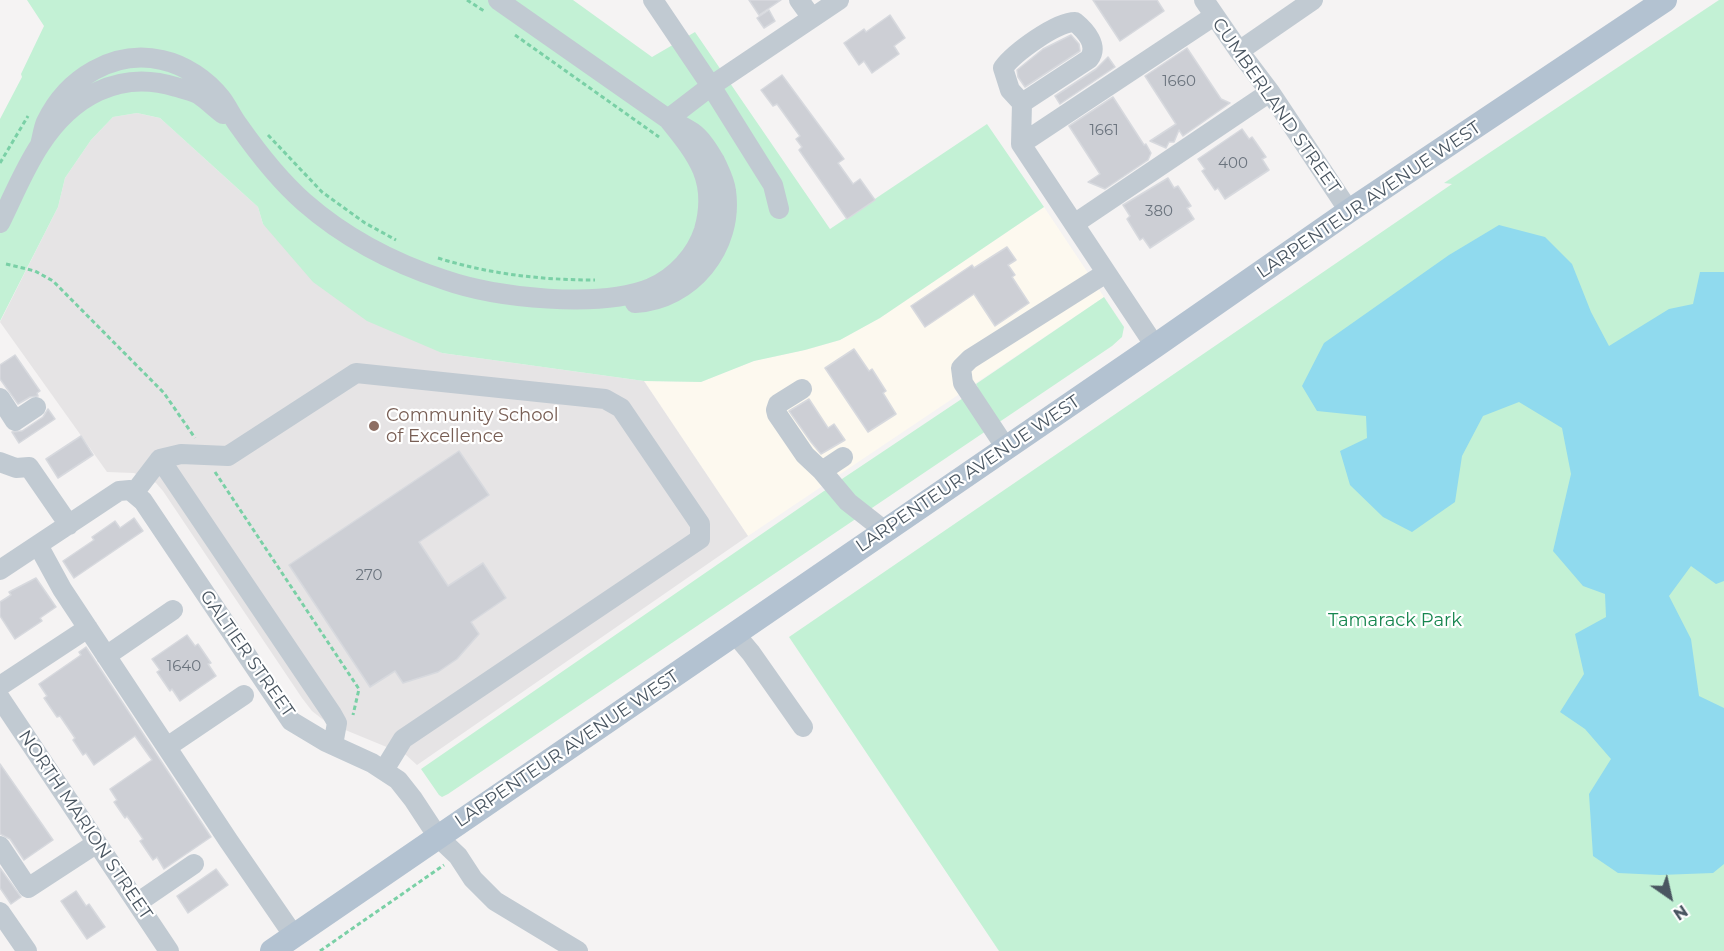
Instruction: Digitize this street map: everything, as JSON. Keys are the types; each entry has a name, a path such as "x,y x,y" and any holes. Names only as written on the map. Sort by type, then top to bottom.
{"main road":[{"name":"LARPENTEUR AVENUE WEST","path":"272,951 1349,211 1665,0"}],"street":[{"path":"0,223 40,145 60,120 81,100 108,87 136,80 159,82 197,94 237,125 262,158 304,201 352,239 404,265 446,281 486,291 544,298 606,299 650,288 668,279 688,260 700,242 709,204 699,159 668,118 498,0"},
{"path":"653,0 711,86 773,185 779,209"},
{"path":"799,0 812,18"},
{"path":"668,118 711,86 839,0"},
{"path":"1239,51 1313,0"},
{"path":"1021,144 1209,8"},
{"name":"CUMBERLAND STREET","path":"1209,8 1270,92 1349,211"},
{"path":"1022,103 1089,59 1094,53 1094,47 1075,22 1066,22 1049,32 1008,61 1003,68 1010,90 1022,103 1021,144 1155,346"},
{"path":"1074,224 1270,92"},
{"path":"1006,448 963,383 960,368 990,346 1106,273"},
{"path":"0,570 119,491 132,491 160,459 181,454 228,456 356,373 605,399 621,408 700,524 700,539 403,739 384,770"},
{"path":"802,389 778,404 776,410 805,455 848,502 885,531"},
{"path":"0,398 15,421 36,407"},
{"path":"822,471 843,456"},
{"path":"160,459 337,723 333,745"},
{"path":"0,462 16,468 29,467 69,525"},
{"name":"GALTIER STREET","path":"132,491 144,501 291,721 384,770 398,780 414,799 438,837 458,856 473,879 495,900 578,951"},
{"path":"38,545 62,589 294,936"},
{"path":"106,656 173,610"},
{"path":"0,696 88,628"},
{"path":"735,634 803,727"},
{"path":"166,747 244,695"},
{"name":"NORTH MARION STREET","path":"0,696 169,951"},
{"path":"0,846 28,888 97,843"},
{"path":"137,903 194,864"},
{"path":"0,912 27,951"}],"path":[{"path":"519,39 661,139"},
{"path":"0,163 32,111"},
{"path":"263,128 302,173 322,192 366,223 405,244"},
{"path":"435,256 465,266 502,274 599,280"},
{"path":"6,264 35,271 53,281 164,393 359,689 351,723"},
{"path":"320,951 444,865"}],"shaded area":[{"name":"Community School of Excellence","path":"137,113 160,118 258,207 263,224 442,353 644,381 748,536 417,765 406,755 326,722 312,711 302,698 163,491 156,483 134,473 107,472 0,322 58,207 65,178 91,140 113,117"},
{"path":"1044,207 1104,297 748,536 644,381 701,382 754,361 840,340 880,318"}],"green space":[{"path":"27,0 573,0 652,57 695,32 830,229 987,124 1044,207 880,318 840,340 754,361 701,382 644,381 442,353 367,321 313,282 263,224 258,207 160,118 137,113 113,117 91,140 65,178 58,207 0,321 0,119 22,77 21,74 44,26"},
{"name":"Tamarack Park","path":"1719,0 1724,0 1724,951 999,951 789,637 1452,184 1444,183"},
{"path":"1104,297 1124,327 1122,337 1112,346 448,794 442,797 439,795 421,769 824,491 978,388 976,384"}],"water":[{"path":"1499,225 1545,237 1572,264 1591,312 1609,346 1669,309 1693,304 1700,272 1724,272 1724,581 1716,584 1691,566 1669,596 1691,639 1699,696 1724,708 1724,864 1713,873 1660,875 1618,873 1593,856 1589,794 1611,759 1585,729 1560,712 1584,674 1575,634 1606,617 1605,594 1583,586 1553,551 1571,474 1562,428 1519,402 1483,416 1462,456 1455,502 1412,532 1383,517 1350,485 1340,451 1367,438 1366,416 1317,411 1302,386 1324,343 1449,255"}],"building":[{"path":"749,0 781,0 759,15"},
{"path":"1093,0 1157,0 1164,11 1120,41"},
{"path":"769,10 775,21 764,28 757,18"},
{"path":"890,15 905,38 894,46 899,54 872,73 864,61 859,65 844,43 864,29 866,32"},
{"path":"1071,35 1079,44 1080,51 1025,87 1018,77 1017,70 1043,49"},
{"path":"1187,48 1221,99 1230,103 1183,136 1179,130 1174,142 1169,142 1166,148 1150,141 1176,124 1145,76"},
{"path":"1108,57 1115,67 1060,104 1055,96 1096,69"},
{"path":"782,75 844,159 838,163 853,184 860,179 875,200 847,219 799,150 802,147 796,139 800,136 777,104 773,106 761,90"},
{"path":"1113,97 1151,153 1148,160 1105,189 1088,182 1100,174 1069,126"},
{"path":"1242,129 1249,139 1252,137 1266,157 1262,159 1269,170 1225,199 1218,188 1215,190 1202,171 1205,169 1198,159"},
{"path":"1168,178 1174,188 1178,186 1191,206 1187,208 1194,219 1150,248 1143,238 1140,240 1127,219 1130,216 1123,205"},
{"path":"1007,247 1016,260 1008,265 1015,275 1012,277 1029,303 995,326 974,294 925,327 911,306 972,265 974,268"},
{"path":"854,349 869,371 872,369 886,391 883,393 896,414 868,432 825,368"},
{"path":"15,355 40,391 37,393 38,396 30,397 18,404 0,379 0,365"},
{"path":"809,399 828,428 834,424 845,440 821,454 789,411"},
{"path":"48,409 55,419 19,443 12,432 22,431 43,417"},
{"path":"81,436 93,455 58,478 46,459"},
{"path":"459,451 489,495 419,542 448,586 483,563 506,598 471,622 479,634 457,659 438,672 403,683 395,671 370,687 289,565"},
{"path":"134,518 143,531 74,578 63,561 94,540 92,537 115,521 120,528"},
{"path":"36,578 56,607 40,618 42,621 15,639 0,616 0,602 11,595 9,592"},
{"path":"187,635 195,646 198,644 211,663 208,664 216,676 180,701 157,672 160,670 152,659"},
{"path":"86,647 211,837 164,869 157,857 153,860 140,841 143,839 114,802 117,800 110,789 152,760 135,736 94,765 86,753 83,755 60,716 57,717 44,698 47,696 39,684 81,655 79,652"},
{"path":"0,764 53,840 24,860 10,839 0,834"},
{"path":"0,868 21,897 11,904 0,888"},
{"path":"216,869 228,885 188,913 177,896"},
{"path":"76,891 86,906 89,904 105,927 87,939 61,901"}],"place":[{"name":"Community School of Excellence","path":"374,426"}]}
